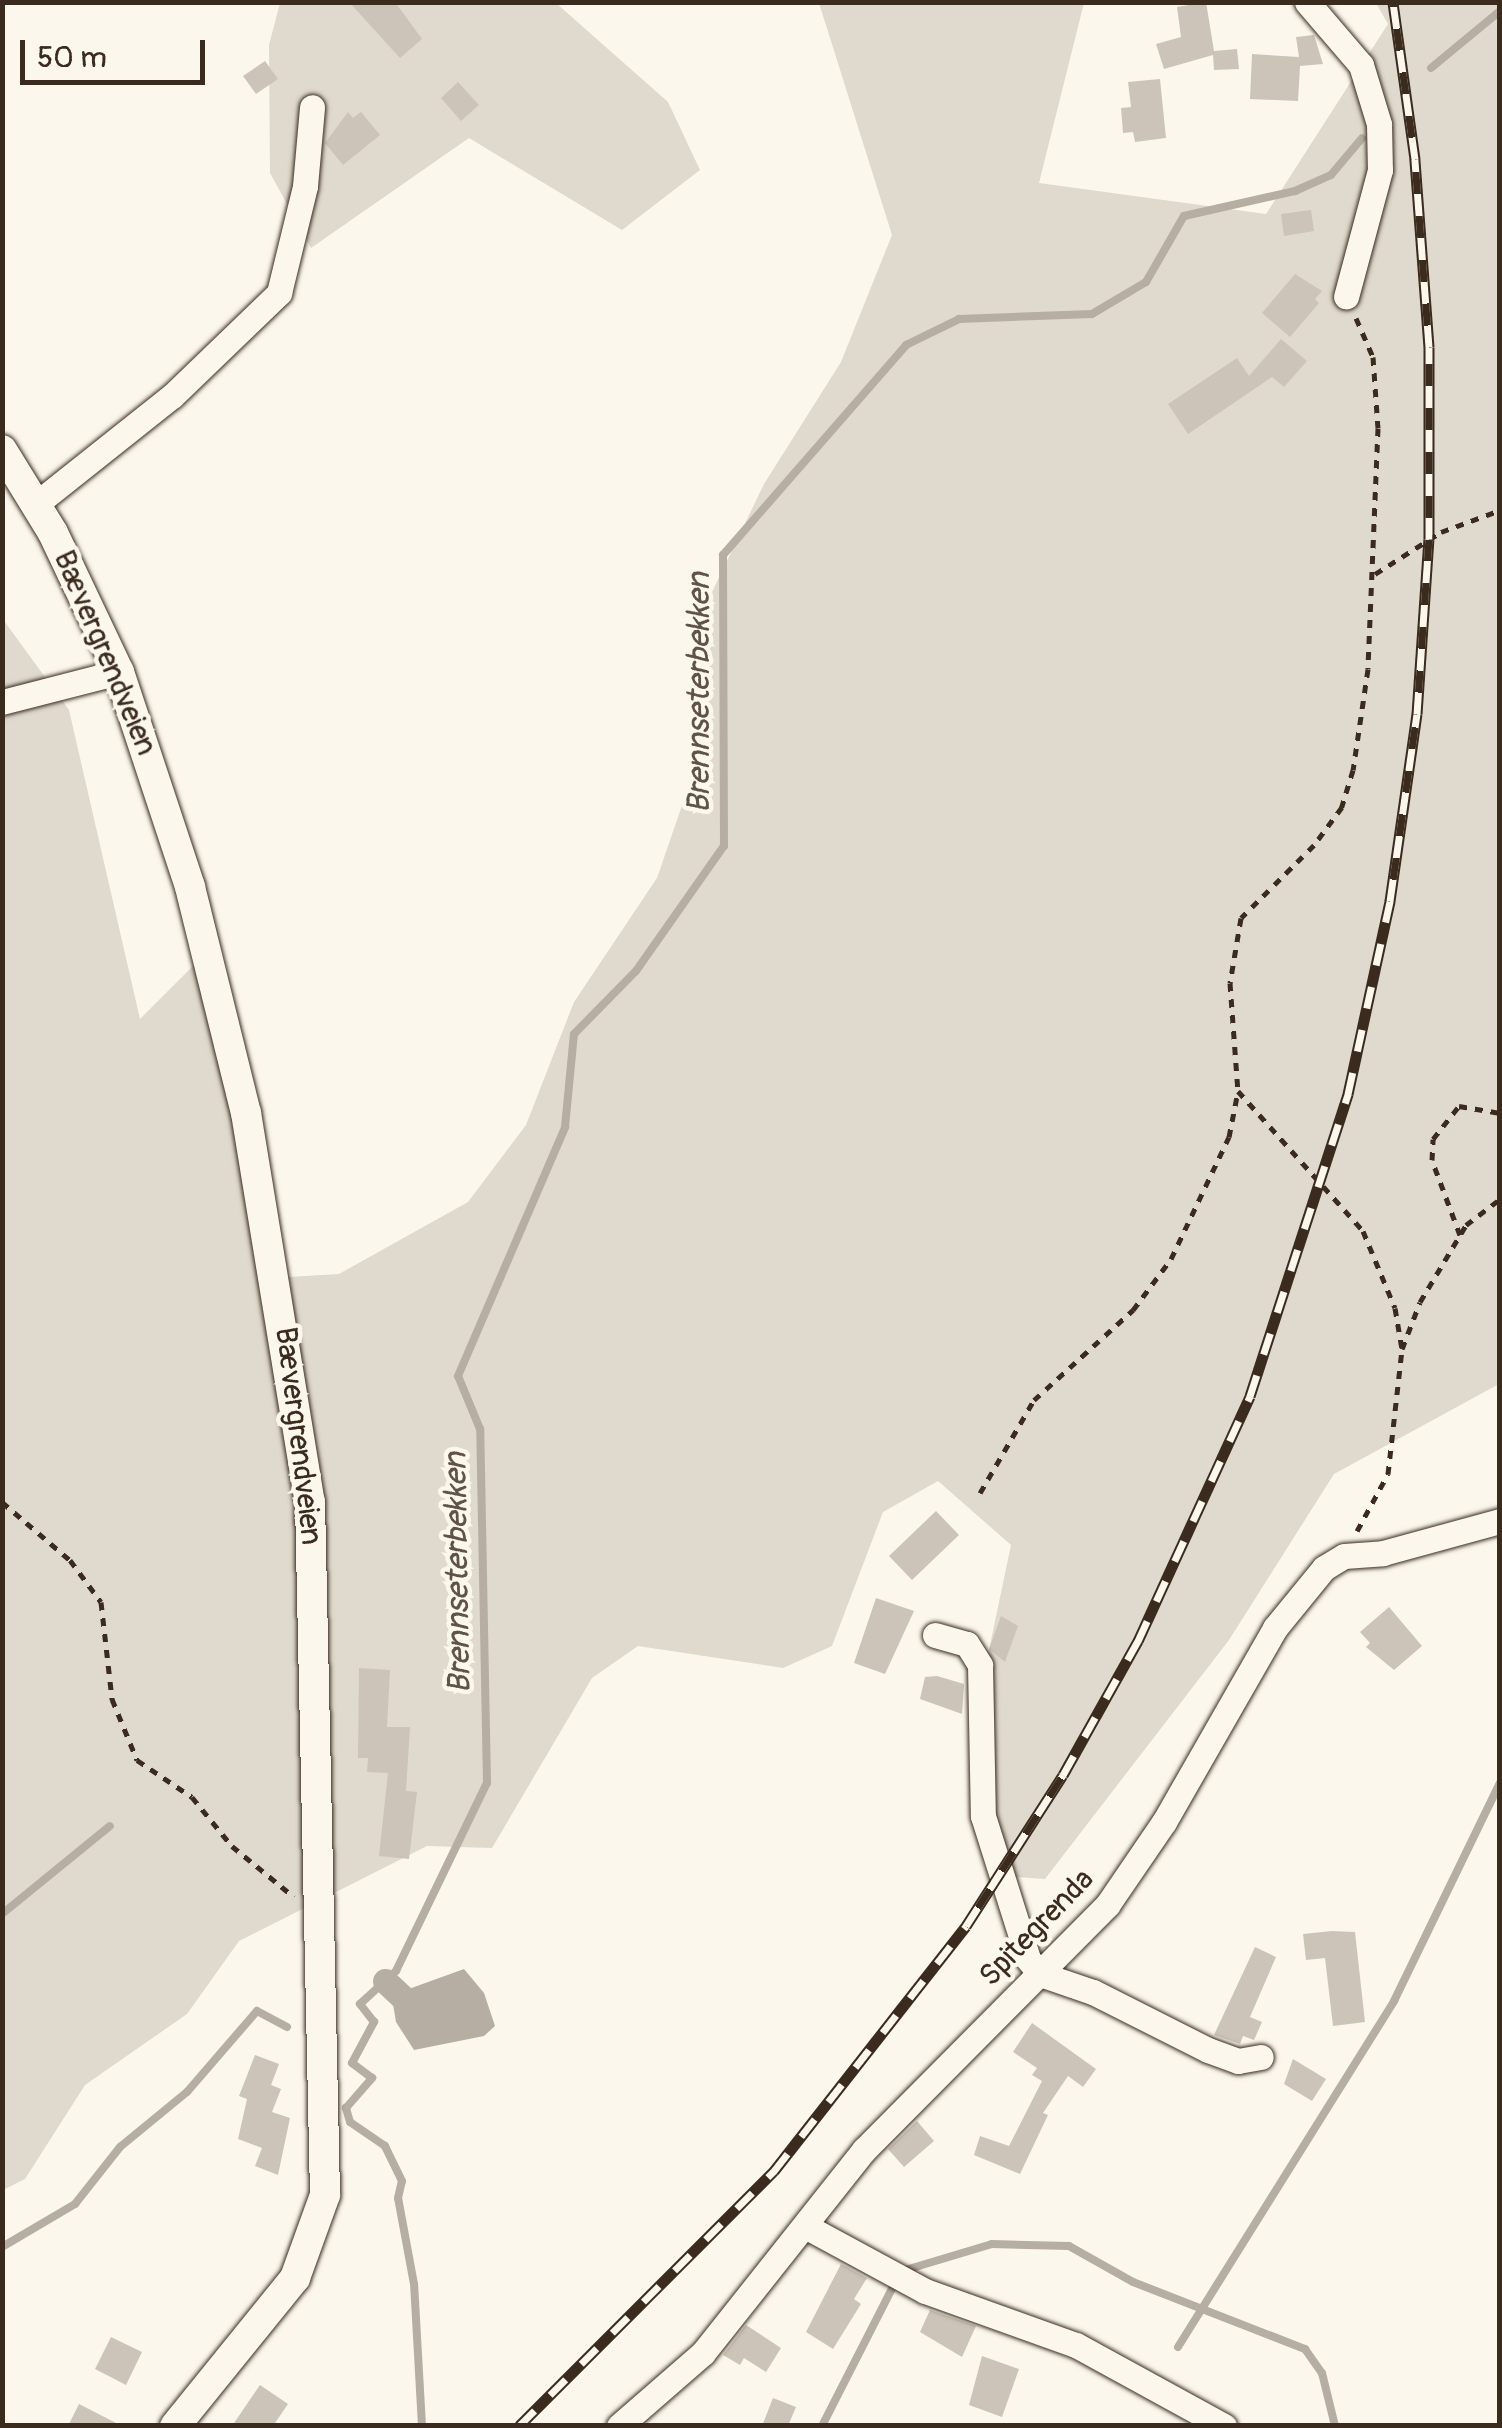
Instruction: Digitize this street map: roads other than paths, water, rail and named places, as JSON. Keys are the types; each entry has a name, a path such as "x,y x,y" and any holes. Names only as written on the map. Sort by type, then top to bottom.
{"main road":[{"name":"Bævergrendveien","path":"2,450 36,504 119,672 216,980 303,1434 314,1559 327,2161 320,2222 274,2309 176,2426"}],"street":[{"path":"1307,2 1361,65 1379,124 1380,170 1346,297"},
{"path":"36,504 172,396 279,294 305,186 312,106"},
{"path":"2,702 119,672"},
{"name":"Spitegrenda","path":"619,2426 703,2353 902,2108 1040,1974 1127,1880 1275,1628 1324,1568 1344,1556 1370,1556 1500,1521"},
{"path":"935,1635 976,1651 989,1851 1028,1959 1040,1974 1094,1992 1208,2050 1238,2060 1261,2058"},
{"path":"805,2226 925,2291 1076,2345 1224,2426"}],"waterway":[{"path":"1431,68 1500,11"},
{"name":"Brennseterbekken","path":"422,2426 414,2284 398,2198 402,2181 385,2146 350,2122 346,2108 372,2078 352,2063 374,2022 360,2004 396,1971 487,1783 480,1429 458,1376 565,1127 574,1034 636,971 724,846 723,555 906,345 959,319 1092,314 1146,282 1184,216 1295,191 1331,175 1362,138"},
{"path":"1178,2347 1394,2001 1500,1783"},
{"path":"2,1914 110,1826"},
{"path":"385,1981 401,1996"},
{"name":"Brennseterbekken","path":"2,2247 75,2204 120,2147 187,2092 257,2011 287,2027"},
{"path":"902,2271 992,2244 1069,2246 1133,2282 1305,2349 1322,2373 1335,2426"},
{"path":"822,2426 895,2283"}],"railway":[{"path":"519,2426 774,2171 966,1926 1063,1775 1138,1641 1250,1396 1348,1094 1390,901 1417,714 1429,539 1429,347 1415,159 1393,2"}]}
